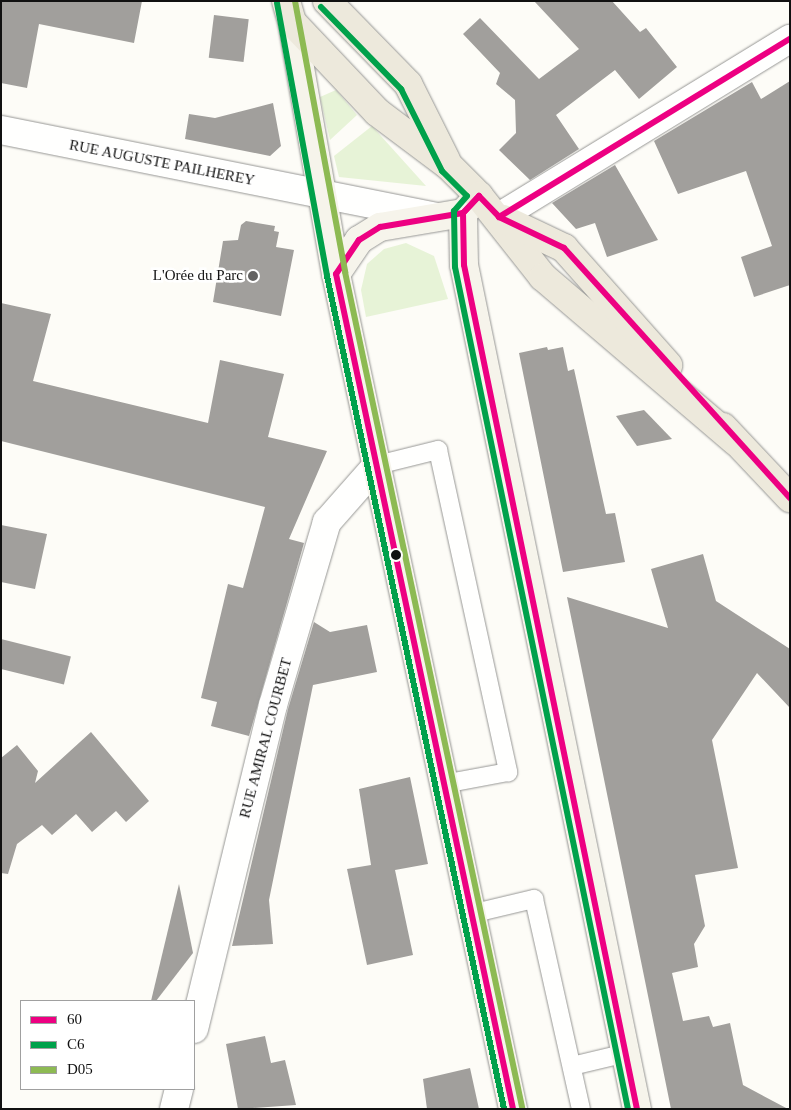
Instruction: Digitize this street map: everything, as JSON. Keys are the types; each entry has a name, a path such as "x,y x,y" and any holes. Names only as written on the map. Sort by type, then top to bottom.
{"main road":[{"path":"327,1 408,84 449,166 471,205 466,274 637,1109"},
{"path":"289,12 377,112 449,166"},
{"path":"289,12 336,274 513,1109"},
{"path":"336,274 359,240 380,227 435,217 471,205 499,217 543,277 735,441 790,498"}],"street":[{"path":"499,217 790,39"},
{"name":"RUE AUGUSTE PAILHEREY","path":"1,130 435,217"},
{"name":"RUE AMIRAL COURBET","path":"195,1025 273,705 327,522 377,465"},
{"path":"174,1109 179,1090"}],"lane":[{"path":"377,465 438,450 508,772 444,784"},
{"path":"471,914 534,899 581,1109"},
{"path":"572,1066 626,1054"}],"green space":[{"path":"336,90 357,115 330,140 320,97"},
{"path":"372,126 426,186 339,177 334,156"},
{"path":"406,243 434,256 448,299 366,317 361,290 367,264 384,249"}],"building":[{"path":"1,1 142,1 134,43 39,24 27,88 1,83"},
{"path":"534,1 612,1 640,32 646,28 677,67 639,99 615,70 556,115 579,149 530,180 499,150 516,133 515,100 496,84 500,73 463,34 480,18 539,79 579,49"},
{"path":"214,15 249,19 243,62 209,58"},
{"path":"790,81 790,285 754,297 741,257 772,246 746,171 678,194 654,141 752,82 761,99"},
{"path":"273,103 281,146 270,156 185,139 189,114 215,118"},
{"path":"615,165 658,240 607,257 595,223 576,229 552,203"},
{"name":"L'Orée du Parc","path":"246,221 275,226 274,231 279,232 276,247 294,250 281,316 213,302 223,241 238,240 241,225"},
{"path":"1,303 51,314 33,381 208,423 220,360 284,374 268,437 327,451 289,539 304,543 249,736 211,726 217,702 201,698 228,584 243,588 265,507 1,441"},
{"path":"547,347 548,350 563,347 568,371 574,369 606,514 615,513 625,562 563,572 519,353"},
{"path":"644,410 672,439 637,446 616,416"},
{"path":"1,525 47,534 35,589 1,582"},
{"path":"703,554 716,601 790,649 790,708 757,673 712,740 738,868 695,875 705,926 694,944 698,967 672,973 683,1021 709,1016 713,1027 730,1023 743,1085 788,1109 671,1109 567,597 668,628 651,569"},
{"path":"314,622 330,632 367,625 377,672 313,685 269,900 273,944 232,946 288,709"},
{"path":"1,639 71,656 64,685 1,669"},
{"path":"91,732 149,801 126,822 116,811 92,832 76,814 52,835 42,825 17,844 8,874 1,873 1,758 17,745 38,771 35,783"},
{"path":"410,777 428,864 395,870 413,955 367,965 347,869 371,865 359,789"},
{"path":"179,884 193,953 157,1000 151,1000"},
{"path":"265,1036 271,1063 285,1060 296,1105 238,1109 226,1044"},
{"path":"470,1068 479,1109 427,1109 423,1079"}],"transit line":[{"name":"D05","path":"295,1 345,272 522,1107"},
{"name":"C6","path":"277,3 327,276 504,1109"},
{"name":"C6","path":"321,7 401,89 442,171 467,196 454,211 455,267 628,1109"},
{"name":"60","path":"499,217 790,39"},
{"name":"60","path":"479,196 463,213 380,227 359,240 336,274 513,1109"},
{"name":"60","path":"479,196 463,213 464,265 637,1109"},
{"name":"60","path":"479,196 499,217 564,248 790,498"}],"place":[{"name":"L'Orée du Parc","path":"253,276"}]}
